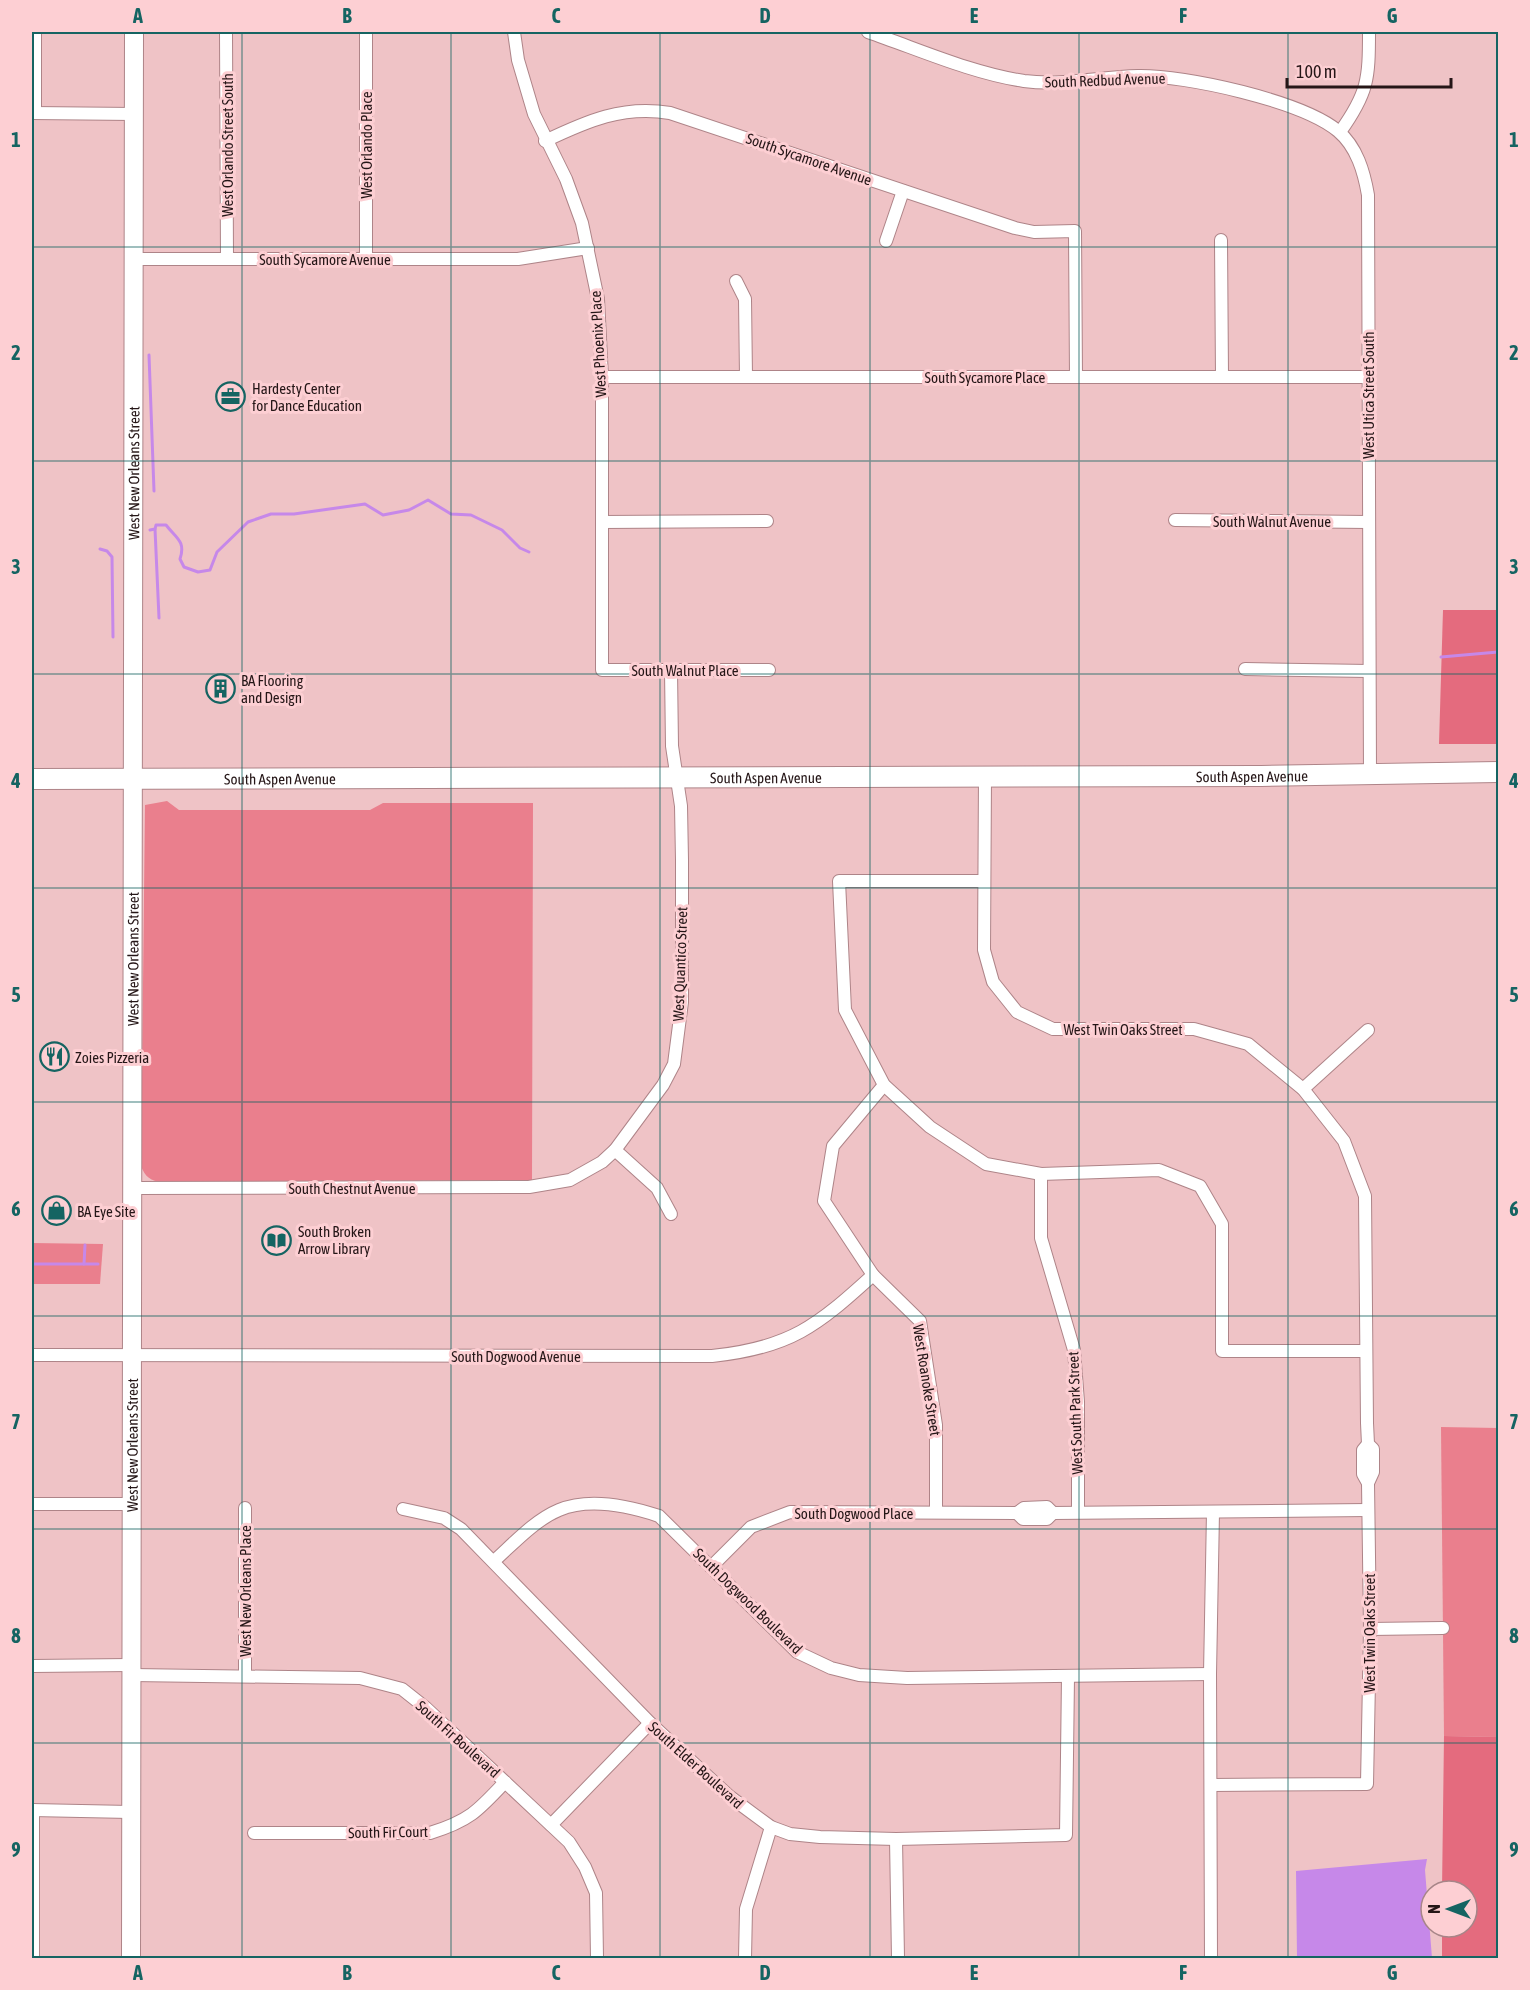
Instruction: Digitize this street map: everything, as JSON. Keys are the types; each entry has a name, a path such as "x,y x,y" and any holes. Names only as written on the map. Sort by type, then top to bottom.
{"main road":[{"name":"South Aspen Avenue","path":"32,779 1498,772"}],"street":[{"path":"35,32 33,113 134,114"},
{"name":"West New Orleans Street","path":"131,1959 134,1357 132,1188 134,32"},
{"name":"West Orlando Street South","path":"226,32 227,259"},
{"name":"West Orlando Place","path":"366,32 366,259"},
{"name":"West Phoenix Place","path":"514,32 525,87 545,141 575,202 588,248 600,320 602,670"},
{"name":"South Redbud Avenue","path":"868,32 993,75 1023,80 1062,83 1137,76 1196,80 1306,112 1340,132"},
{"path":"1340,132 1355,111 1366,87 1369,32"},
{"name":"South Sycamore Avenue","path":"545,141 600,117 630,110 659,111 684,116 1015,228 1034,232 1076,231 1076,377"},
{"name":"West Utica Street South","path":"1340,132 1362,168 1368,195 1370,774"},
{"path":"886,241 903,191"},
{"path":"1221,240 1222,376"},
{"name":"South Sycamore Avenue","path":"134,259 518,258 588,248"},
{"path":"736,280 745,299 746,377"},
{"name":"South Sycamore Place","path":"602,377 1368,377"},
{"name":"South Walnut Avenue","path":"1175,520 1368,522"},
{"path":"602,522 767,521"},
{"path":"1245,669 1369,671"},
{"name":"South Walnut Place","path":"602,670 769,670"},
{"name":"West Quantico Street","path":"570,1180 586,1173 615,1150 663,1085 674,1062 682,1002 682,812 672,746 671,670"},
{"name":"West Twin Oaks Street","path":"985,776 984,950 993,982 1017,1012 1053,1029 1194,1029 1248,1044 1304,1089 1344,1142 1365,1196 1368,1444 1363,1450 1363,1474 1368,1483 1370,1629 1367,1784 1211,1785"},
{"path":"984,881 839,881 845,1010 884,1085 930,1127 986,1164 1041,1174 1159,1170 1200,1186 1222,1224 1222,1352 1366,1351"},
{"path":"1304,1089 1368,1030"},
{"name":"West Roanoke Street","path":"884,1085 833,1146 824,1201 873,1275 920,1321 936,1425 936,1512"},
{"path":"615,1150 657,1188 671,1214"},
{"name":"West South Park Street","path":"1041,1174 1041,1238 1074,1350 1078,1402 1078,1512"},
{"name":"South Chestnut Avenue","path":"132,1188 529,1187 570,1180"},
{"name":"South Dogwood Avenue","path":"134,1357 712,1356 740,1353 778,1343 809,1329 828,1316 873,1275"},
{"path":"32,1355 134,1357"},
{"path":"32,1504 132,1504"},
{"name":"South Dogwood Boulevard","path":"494,1561 530,1529 560,1509 591,1504 630,1506 659,1516 797,1652 831,1668 859,1675 907,1678 1210,1674"},
{"name":"West New Orleans Place","path":"245,1508 245,1675"},
{"name":"South Dogwood Place","path":"711,1567 751,1527 790,1512 1017,1513 1024,1508 1047,1508 1053,1513 1368,1510"},
{"name":"South Elder Boulevard","path":"403,1509 444,1518 461,1530 494,1561 650,1723 729,1796 771,1827 790,1834 896,1839 1066,1835 1068,1677"},
{"path":"1211,1959 1210,1674 1213,1512"},
{"path":"1370,1629 1443,1628"},
{"path":"32,1666 131,1670"},
{"name":"South Fir Boulevard","path":"131,1670 360,1678 402,1689 426,1708 570,1842 585,1867 596,1893 597,1959"},
{"path":"551,1825 650,1723"},
{"name":"South Fir Court","path":"254,1833 430,1833 456,1825 476,1813 505,1782"},
{"path":"33,1959 32,1810 130,1812"},
{"path":"745,1959 746,1909 771,1827"},
{"path":"896,1839 898,1959"}],"shaded area":[{"path":"1443,610 1498,610 1498,744 1439,744"},
{"path":"167,801 179,810 370,810 383,803 533,803 532,1180 162,1182 144,1173 141,1166 145,805"},
{"path":"32,1243 103,1244 100,1284 32,1284"},
{"path":"1441,1427 1498,1428 1498,1737 1444,1736"},
{"path":"1444,1736 1498,1737 1498,1958 1442,1958 1442,1939 1479,1939 1479,1879 1442,1879"},
{"path":"1427,1859 1426,1879 1419,1879 1419,1939 1430,1939 1432,1958 1297,1958 1296,1871"}],"waterway":[{"path":"149,355 154,491"},
{"path":"150,530 155,529 156,525 166,525 181,544 180,559 184,567 198,572 210,570 217,552 248,522 271,514 294,514 365,504 383,515 409,510 428,500 451,514 471,515 502,530 520,548 529,552"},
{"path":"155,529 159,618"},
{"path":"100,549 107,551 112,557 113,637"},
{"path":"1441,657 1498,652"},
{"path":"84,1264 85,1245"},
{"path":"32,1264 98,1264"}],"place":[{"name":"Hardesty Center for Dance Education","path":"231,397"},
{"name":"BA Flooring and Design","path":"220,689"},
{"name":"Zoies Pizzeria","path":"54,1057"},
{"name":"BA Eye Site","path":"56,1211"},
{"name":"South Broken Arrow Library","path":"277,1240"}]}
